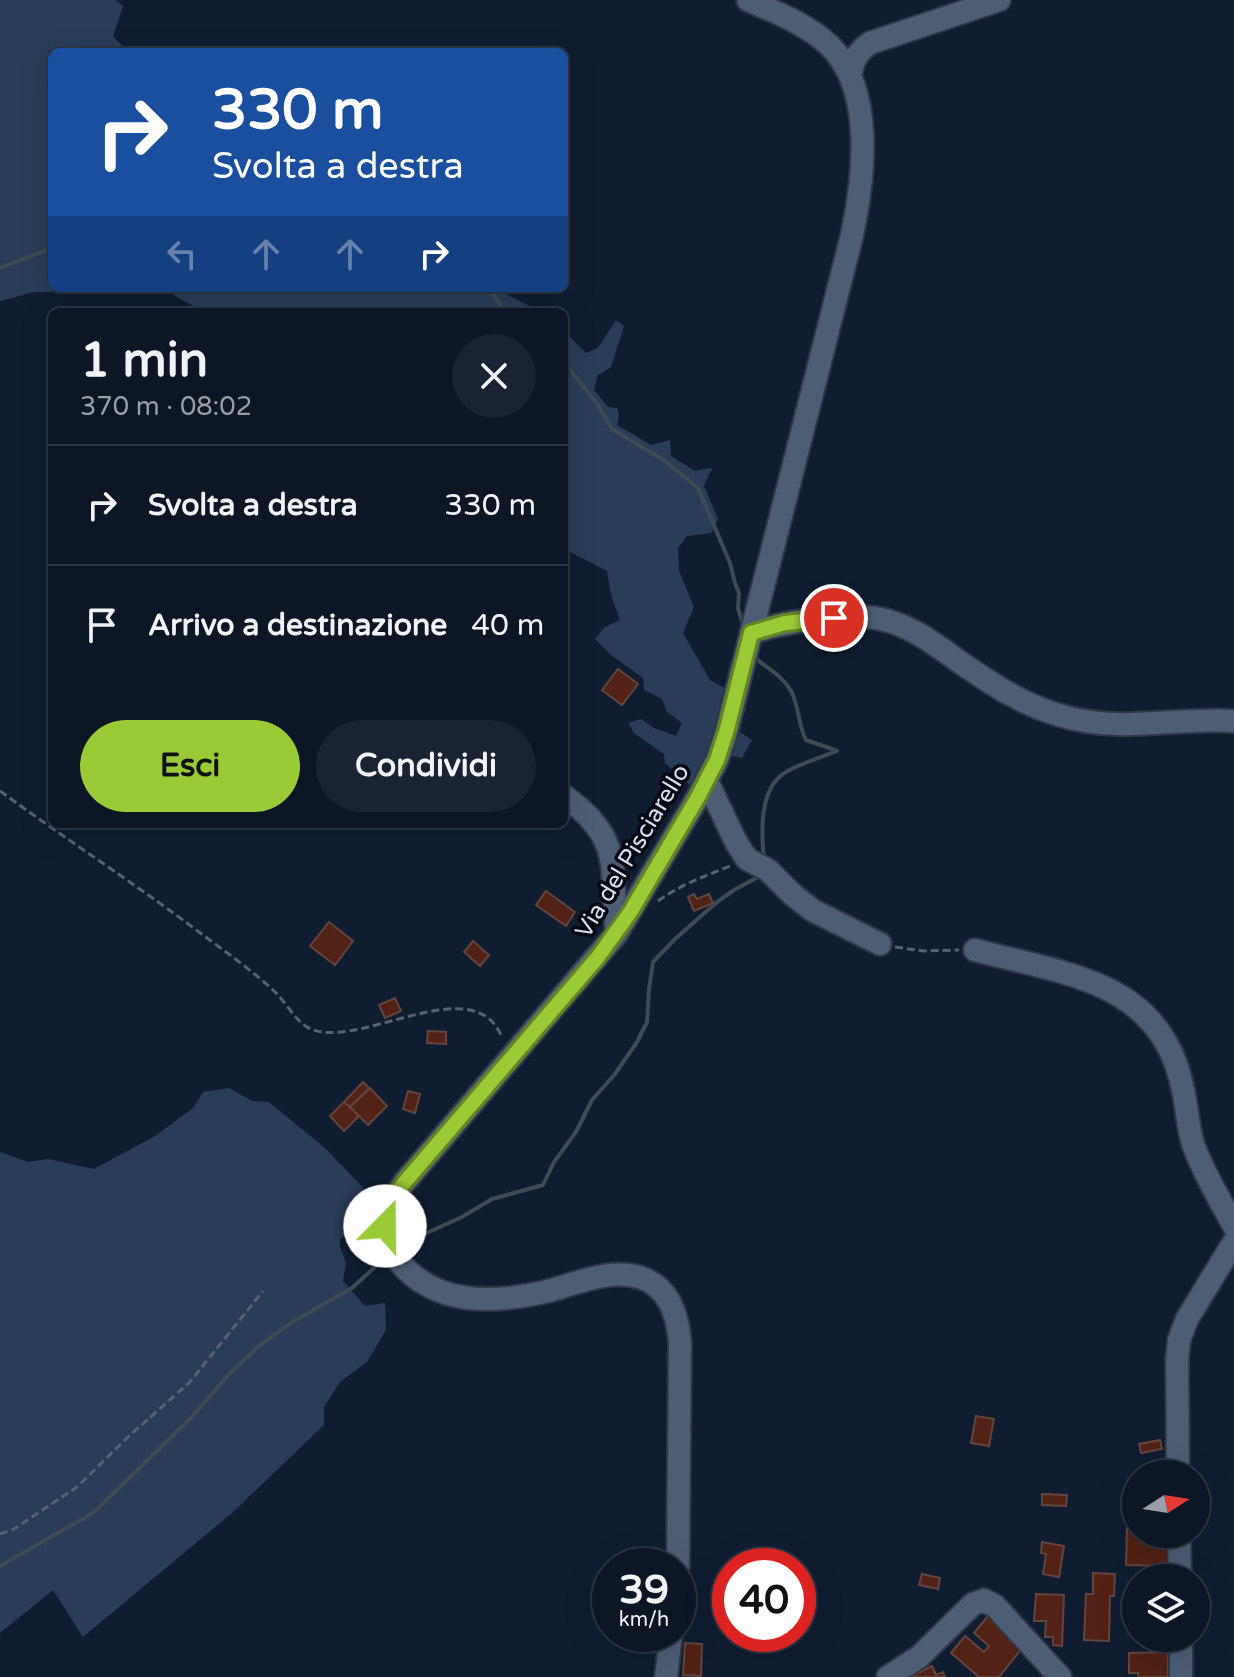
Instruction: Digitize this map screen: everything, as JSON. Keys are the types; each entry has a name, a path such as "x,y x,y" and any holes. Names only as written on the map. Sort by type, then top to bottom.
{"street":[{"name":"Via del Pisciarello","path":"678,1548 680,1343 675,1314 663,1294 646,1280 619,1275 590,1279 525,1296 492,1300 440,1291 426,1286 394,1254 385,1232 385,1221 392,1201 426,1157 617,933 707,781 725,737 859,202 863,159 857,98 850,76 836,53 814,33 748,0"},
{"path":"850,76 855,58 870,43 999,0"},
{"path":"751,633 804,620 877,618 917,633 1008,694 1061,716 1113,725 1234,721"},
{"path":"707,781 747,859 768,870 807,907 880,944"},
{"path":"568,799 592,820 609,849 614,869 617,933"},
{"path":"975,950 1099,985 1130,1002 1150,1020 1166,1041 1175,1061 1194,1147 1234,1226"},
{"path":"1178,1460 1179,1340 1187,1319 1234,1242"},
{"path":"888,1677 919,1657 973,1604 984,1600 995,1606 1060,1677"},
{"path":"666,1677 669,1652"},
{"path":"1181,1652 1181,1677"}],"path":[{"path":"0,791 48,825"},
{"path":"52,828 202,934 274,991 306,1027 321,1032 343,1032 437,1011 478,1011 492,1020 499,1030 506,1065"},
{"path":"655,903 692,881 747,859"},
{"path":"880,944 924,951 975,950"},
{"path":"0,1534 14,1529 77,1487 189,1383 263,1291"}],"shaded area":[{"path":"0,0 115,0 123,6 113,36 124,48 48,48 48,292 34,292 0,301"},
{"path":"168,292 506,292 533,308 197,308"},
{"path":"616,320 624,326 611,367 598,375 594,390 608,407 617,408 617,425 651,445 670,440 671,456 695,471 712,468 704,486 718,519 712,533 687,536 678,548 679,571 694,607 683,633 710,680 726,689 746,709 738,731 752,740 742,758 728,755 692,787 665,763 664,754 634,733 628,723 641,719 654,728 676,736 682,723 667,712 662,699 644,690 643,678 595,639 605,627 620,620 607,571 568,551 568,335 586,353 598,348"},
{"path":"229,1088 252,1101 269,1102 325,1148 373,1198 389,1203 371,1222 340,1239 346,1263 343,1281 365,1306 385,1303 386,1330 367,1362 340,1382 324,1407 324,1425 232,1513 83,1637 53,1590 0,1633 0,1152 28,1162 48,1159 94,1169 155,1136 193,1108 203,1092"}],"building":[{"path":"618,669 638,684 622,705 602,690"},
{"path":"546,891 575,912 566,926 536,905"},
{"path":"694,894 697,899 709,894 713,903 694,911 688,897"},
{"path":"329,922 353,941 335,965 310,946"},
{"path":"473,941 489,955 480,966 464,952"},
{"path":"395,998 401,1011 385,1018 379,1005"},
{"path":"428,1031 446,1032 446,1044 427,1043"},
{"path":"363,1082 369,1088 350,1107 344,1102"},
{"path":"370,1088 387,1106 368,1125 350,1107"},
{"path":"408,1091 420,1094 415,1113 403,1109"},
{"path":"344,1102 359,1116 344,1131 330,1116"},
{"path":"976,1416 994,1419 989,1446 971,1443"},
{"path":"1160,1440 1162,1449 1141,1453 1139,1444"},
{"path":"1042,1494 1067,1495 1066,1506 1042,1505"},
{"path":"1042,1542 1064,1546 1059,1577 1043,1574 1046,1554 1041,1553"},
{"path":"1126,1548 1170,1548 1169,1564 1126,1564"},
{"path":"1093,1573 1115,1574 1114,1596 1110,1596 1109,1641 1084,1640 1086,1594 1093,1594"},
{"path":"922,1574 940,1578 938,1589 919,1585"},
{"path":"1036,1594 1064,1595 1062,1646 1053,1645 1053,1637 1045,1637 1046,1621 1034,1621"},
{"path":"988,1616 1024,1646 999,1677 979,1677 951,1653 965,1636 984,1652 989,1646 974,1633"},
{"path":"696,1644 702,1644 701,1676 683,1675 684,1652 696,1652"},
{"path":"1168,1652 1168,1677 1138,1677 1138,1673 1129,1673 1129,1653"},
{"path":"932,1666 936,1675 943,1672 945,1677 910,1677"}],"waterway":[{"path":"0,268 48,250"},
{"path":"491,292 503,308"},
{"path":"568,367 612,429 665,461 698,488 730,563 739,593 738,608 743,625"},
{"path":"753,656 791,691 806,740 835,750"},
{"path":"764,859 763,813 775,781 794,768 837,751"},
{"path":"398,1246 462,1217 492,1199 543,1185 592,1100 615,1074 647,1022 653,962 717,902 760,876"},
{"path":"0,1566 93,1513 190,1419 231,1372 260,1345 294,1321 352,1288 386,1257"}],"route":[{"path":"385,1226 389,1205 404,1183 598,957 631,911 717,760 751,633 785,623 834,618"}]}
